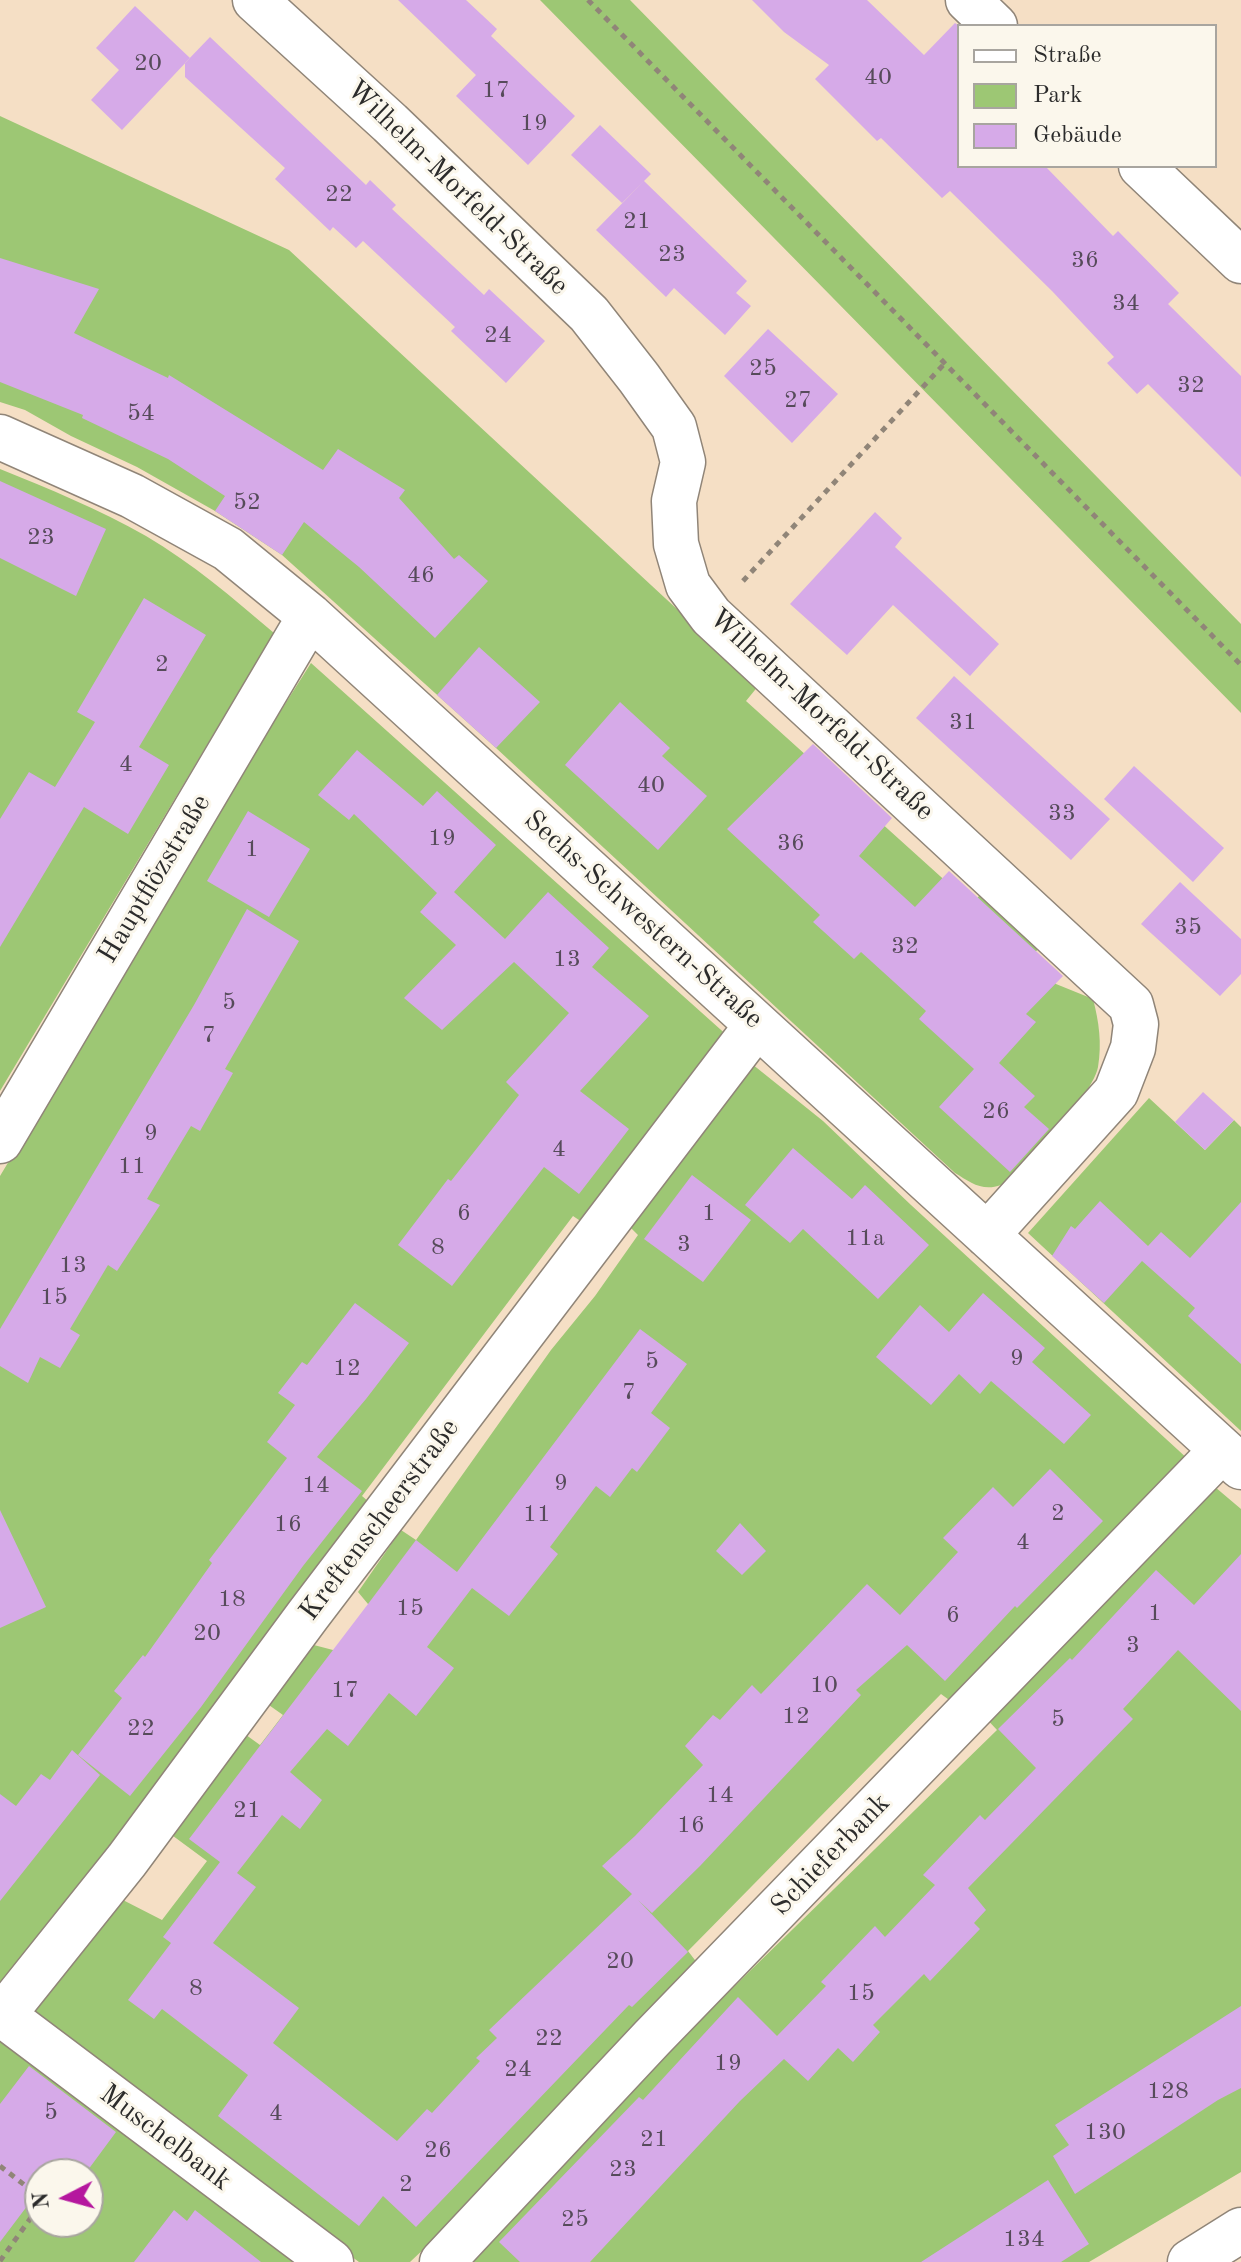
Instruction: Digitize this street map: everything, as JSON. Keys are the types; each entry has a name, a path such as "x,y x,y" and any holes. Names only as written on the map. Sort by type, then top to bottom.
{"street":[{"name":"Wilhelm-Morfeld-Straße","path":"255,0 589,314 639,378 674,427 683,462 674,501 676,544 688,585 711,616 1131,1005 1136,1024 1133,1048 1116,1092 987,1235"},
{"path":"968,0 993,24"},
{"path":"1143,168 1241,261"},
{"name":"Sechs-Schwestern-Straße","path":"0,437 132,496 228,549 310,616 1231,1458"},
{"name":"Hauptflözstraße","path":"0,1141 310,616"},
{"name":"Kreftenscheerstraße","path":"2,2018 127,1860 308,1615 757,1025"},
{"name":"Schieferbank","path":"442,2262 641,2050 1231,1458"},
{"name":"Muschelbank","path":"2,2018 331,2262"},
{"path":"1190,2262 1239,2236"}],"path":[{"path":"588,0 1241,665"},
{"path":"711,616 946,362"},
{"path":"0,2166 24,2185"},
{"path":"0,2261 24,2227"}],"green space":[{"path":"540,0 630,0 1241,624 1241,713"},
{"path":"0,116 289,250 759,685 746,701 971,904 984,891 1042,944 1030,959 1056,984 1093,999 1099,1033 1098,1067 1079,1102 1059,1127 1038,1144 1013,1178 1001,1185 988,1187 976,1185 955,1173 496,748 282,555 215,511 137,467 25,410 0,402"},
{"path":"0,469 92,508 163,546 274,633 0,1091"},
{"path":"311,663 730,1038 588,1226 573,1216 362,1496 376,1508 0,1990 0,1176"},
{"path":"752,1064 823,1121 1190,1461 956,1705 941,1694 688,1951 701,1968 427,2246 410,2262 359,2262 29,2019 27,2005 119,1898 162,1920 207,1861 165,1830 242,1732 260,1745 283,1715 266,1703 310,1644 333,1650 358,1669 394,1622 368,1604 358,1592 401,1530 416,1540 551,1350 595,1296 638,1235 627,1224"},
{"path":"1149,1098 1205,1150 1234,1120 1241,1127 1241,1431 1028,1233"},
{"path":"1215,1487 1241,1509 1241,2172 1089,2262 465,2262 631,2087 997,1730 983,1715"},
{"path":"0,2036 302,2262 0,2262"}],"building":[{"path":"398,0 466,0 497,29 491,36 575,116 528,165 456,96 476,75"},
{"path":"752,0 867,0 924,55 955,23 957,24 957,168 1047,168 1113,236 1118,231 1179,293 1168,304 1241,376 1241,477 1148,384 1137,394 1107,363 1114,357 950,191 942,198 881,138 877,141 815,79 829,65 784,32"},
{"path":"135,6 190,58 122,130 91,100 119,70 96,48"},
{"path":"210,37 366,185 370,180 396,205 392,209 484,295 489,289 545,341 506,383 451,331 455,327 363,241 356,248 333,227 330,231 275,179 285,168 185,77 185,63"},
{"path":"600,125 651,174 622,203 571,155"},
{"path":"644,181 747,281 736,293 751,306 725,335 674,288 666,297 596,230"},
{"path":"0,258 99,289 74,333 168,378 169,375 323,470 338,449 405,490 399,498 454,559 459,555 488,581 435,638 359,567 304,522 282,555 215,511 225,496 168,459 82,418 83,415 0,382"},
{"path":"768,329 838,394 792,443 724,376"},
{"path":"0,481 106,529 76,596 0,558"},
{"path":"875,512 902,538 895,547 999,644 970,676 893,605 847,655 790,604"},
{"path":"144,598 206,635 139,747 169,765 128,834 84,807 0,947 0,819 29,772 55,787 95,722 77,712"},
{"path":"479,647 540,702 496,748 437,695"},
{"path":"954,676 1110,819 1071,860 916,718"},
{"path":"620,702 670,748 662,756 707,796 658,850 565,765"},
{"path":"813,744 892,818 859,856 915,907 949,871 1063,976 1026,1014 1036,1022 999,1063 1035,1096 1024,1107 1049,1129 1010,1172 939,1107 974,1069 919,1019 926,1011 861,952 854,959 813,922 820,915 727,829"},
{"path":"357,750 423,806 437,791 496,845 454,892 505,939 548,892 609,948 592,967 649,1016 580,1091 629,1129 579,1194 544,1167 452,1286 398,1245 448,1179 451,1181 519,1095 506,1082 569,1013 514,962 442,1030 404,998 456,945 420,912 437,893 354,814 349,820 318,795"},
{"path":"1134,766 1224,848 1193,882 1104,799"},
{"path":"248,811 310,849 269,917 207,881"},
{"path":"1180,882 1241,939 1241,974 1220,996 1141,924"},
{"path":"247,909 299,941 225,1069 233,1073 200,1131 191,1126 147,1199 160,1205 117,1271 108,1265 70,1329 80,1335 60,1368 40,1357 28,1383 0,1366 0,1329 194,1005"},
{"path":"1203,1092 1234,1120 1205,1150 1175,1122"},
{"path":"793,1148 852,1199 865,1185 929,1245 878,1299 803,1229 790,1243 745,1205"},
{"path":"692,1175 751,1220 703,1282 644,1239"},
{"path":"1100,1201 1148,1246 1161,1232 1190,1258 1241,1202 1241,1364 1188,1316 1195,1308 1142,1261 1104,1303 1052,1256 1071,1226 1075,1229"},
{"path":"983,1293 1045,1348 1032,1362 1091,1415 1064,1444 991,1381 980,1394 959,1374 931,1405 876,1357 920,1305 949,1332"},
{"path":"355,1303 409,1343 317,1457 362,1491 303,1566 201,1707 130,1796 78,1755 122,1698 114,1691 143,1655 145,1657 212,1563 209,1560 287,1458 267,1442 295,1405 278,1393 302,1362 307,1365"},
{"path":"640,1329 687,1364 651,1413 670,1428 637,1472 632,1468 610,1497 596,1486 550,1547 558,1554 509,1616 472,1588 427,1647 454,1668 416,1716 389,1693 348,1746 327,1729 290,1772 322,1800 300,1829 282,1815 237,1873 256,1887 213,1943 299,2008 273,2043 397,2141 427,2109 432,2113 480,2061 476,2058 497,2038 489,2030 632,1894 602,1866 703,1765 685,1746 713,1715 720,1720 752,1685 761,1694 867,1584 900,1615 958,1552 943,1538 993,1487 1013,1507 1050,1469 1103,1521 1017,1608 1015,1606 945,1681 907,1645 856,1690 861,1695 652,1913 638,1900 688,1952 632,2007 629,2005 416,2227 383,2196 359,2226 218,2116 248,2075 162,2009 154,2019 128,2000 171,1943 163,1937 220,1862 189,1839 416,1540 457,1572"},
{"path":"0,1510 46,1607 0,1628"},
{"path":"740,1523 766,1551 742,1575 716,1551"},
{"path":"1241,1554 1241,1711 1178,1650 1123,1709 1133,1719 968,1888 986,1910 974,1923 980,1929 930,1981 924,1974 873,2025 880,2032 853,2062 838,2048 808,2081 784,2059 740,2101 590,2262 520,2262 499,2242 639,2097 643,2100 738,1997 777,2036 826,1986 821,1982 875,1926 885,1937 935,1885 923,1875 980,1815 985,1820 1036,1768 998,1729 1070,1658 1072,1660 1156,1570 1194,1605"},
{"path":"72,1750 100,1775 0,1901 0,1794 16,1806 41,1774 50,1780"},
{"path":"1241,2006 1241,2088 1075,2194 1053,2156 1069,2145 1055,2125"},
{"path":"29,2066 116,2132 97,2158 24,2158 24,2210 0,2242 0,2104"},
{"path":"1048,2180 1089,2244 1061,2262 921,2262"},
{"path":"174,2210 187,2221 195,2210 261,2262 134,2262"}]}
